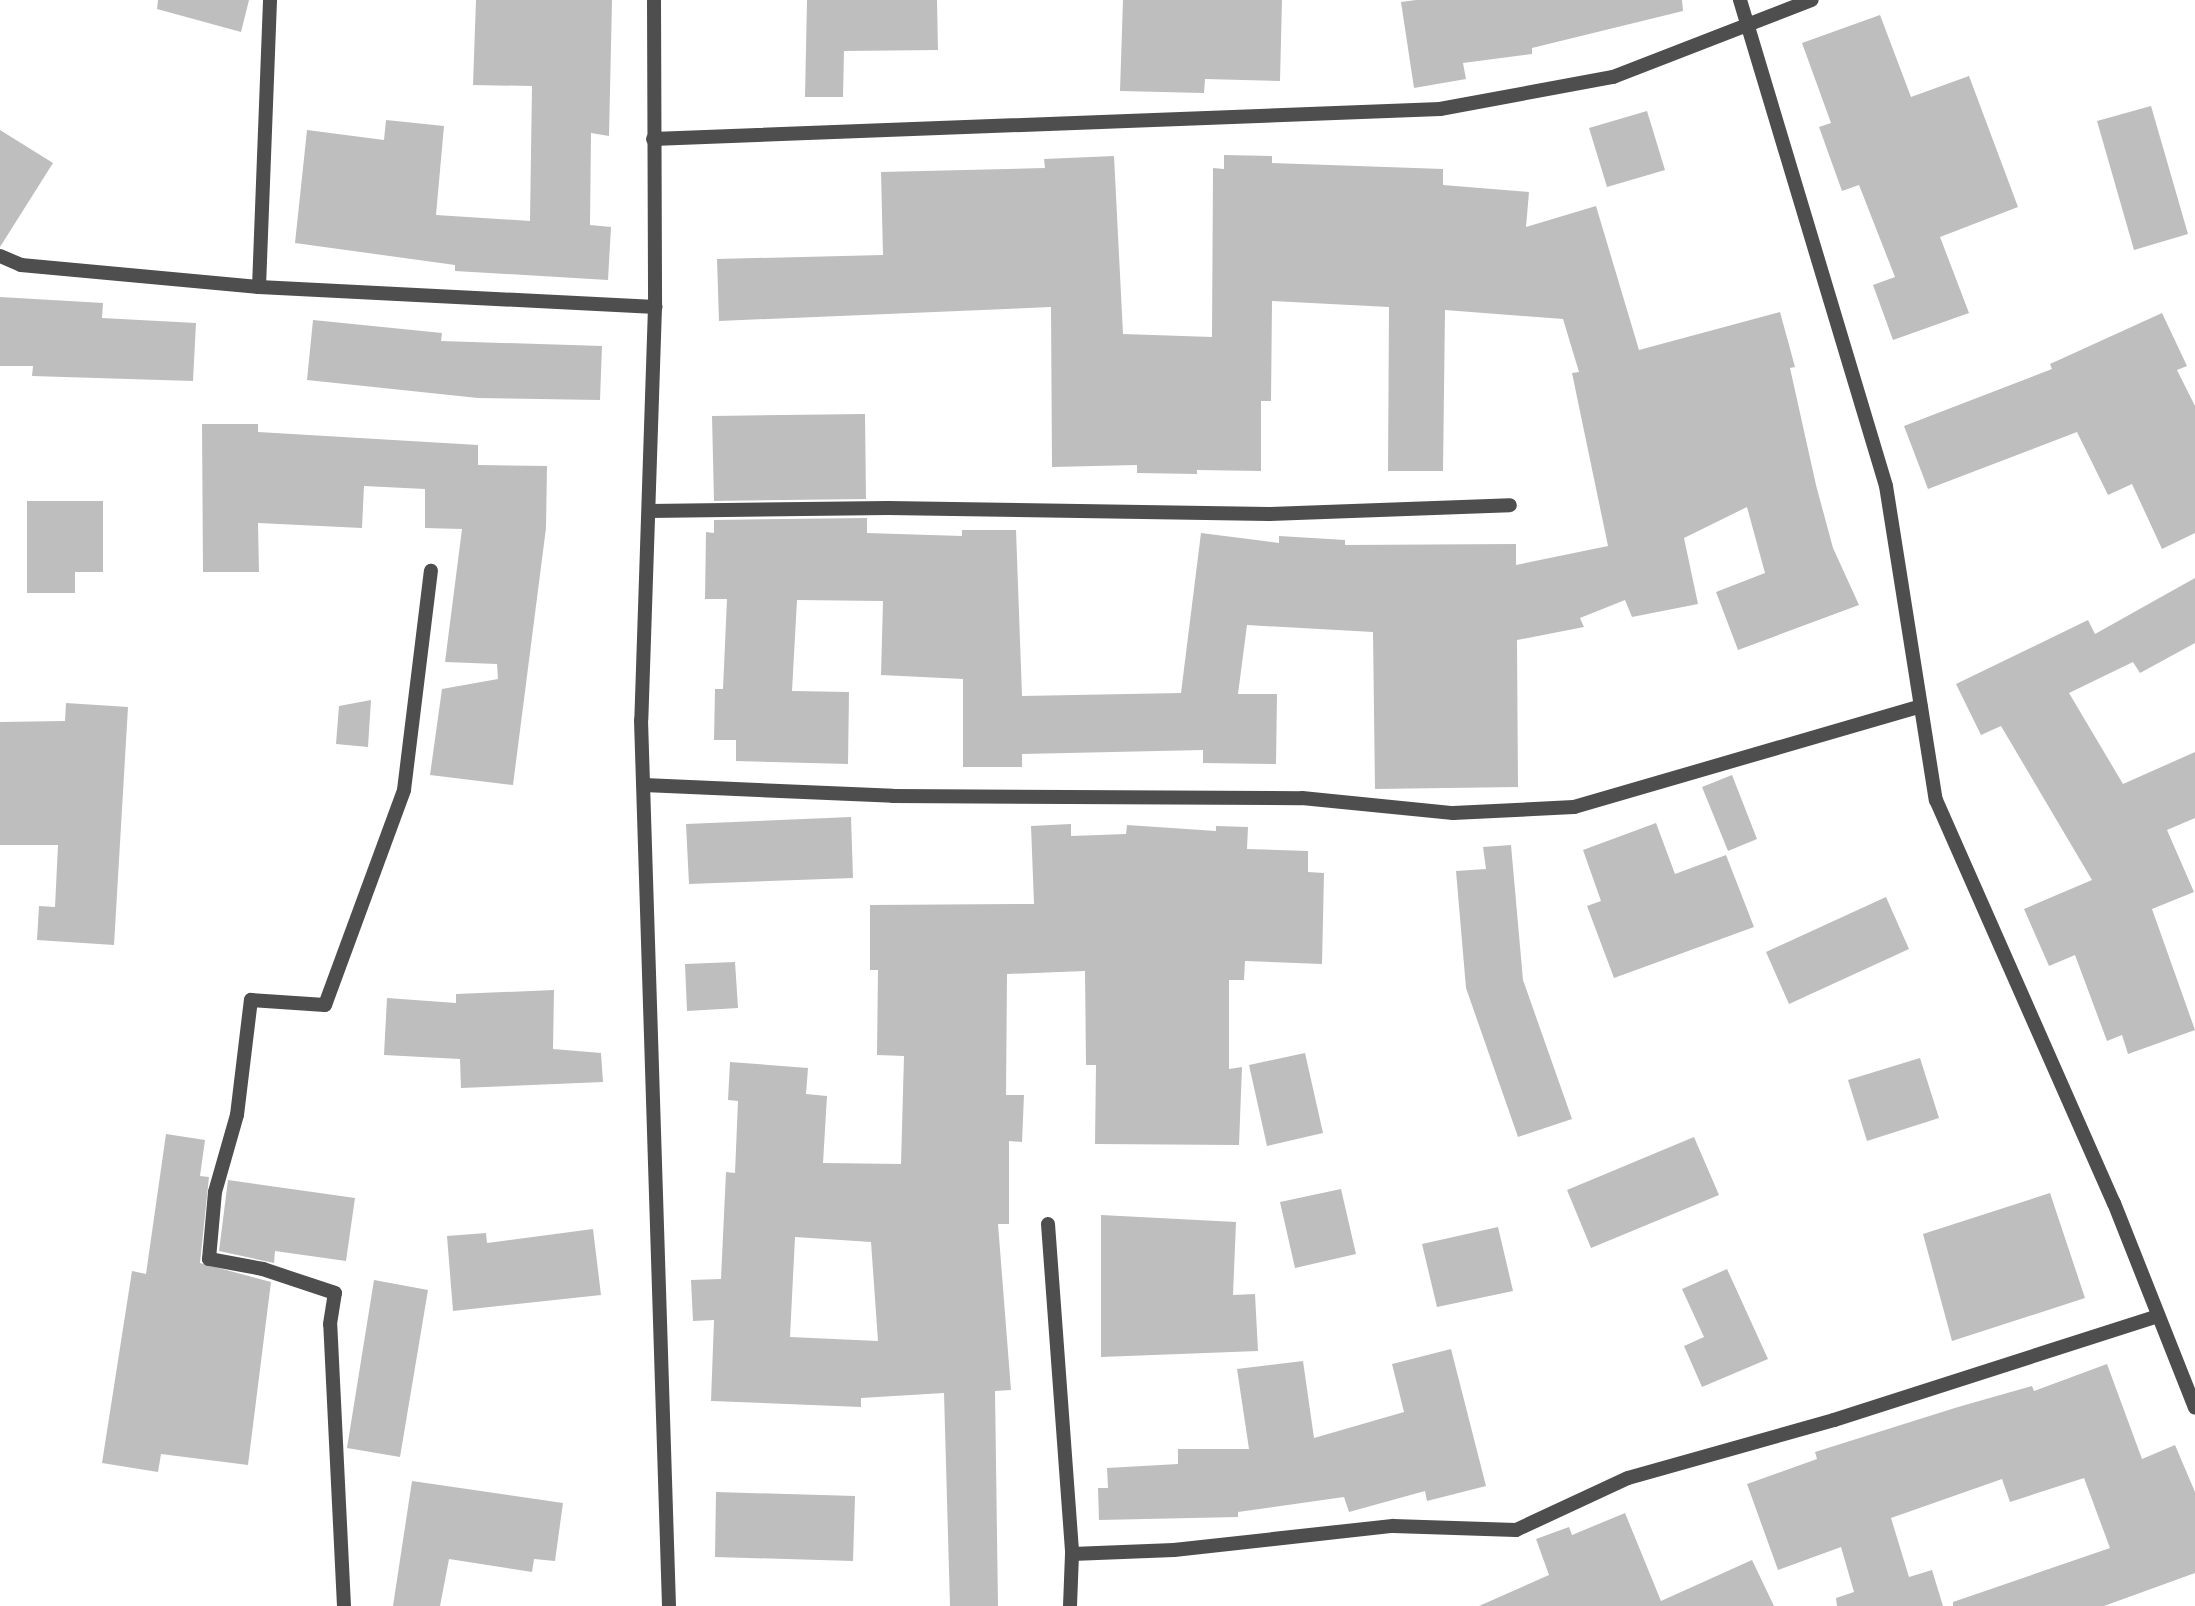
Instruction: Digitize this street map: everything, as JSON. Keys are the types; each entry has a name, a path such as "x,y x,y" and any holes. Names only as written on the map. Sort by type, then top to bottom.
{"street":[{"path":"260,287 270,0"},
{"path":"654,0 655,307 641,720 669,1606"},
{"path":"1740,0 1886,486 1936,800 2108,1191 2195,1408"},
{"path":"653,139 1440,109 1613,77 1812,0"},
{"path":"0,256 21,265 260,287 655,307"},
{"path":"649,511 888,508 1269,514 1510,505"},
{"path":"344,1606 330,1324 335,1293 263,1269 209,1259 215,1192 237,1115 251,1000 325,1005 404,790 430,571"},
{"path":"644,785 893,796 1302,798 1454,813 1574,807 1921,706"},
{"path":"1048,1224 1072,1554 1069,1606"},
{"path":"1072,1554 1174,1550 1393,1526 1517,1530 1628,1478 1834,1420 2158,1316"}],"building":[{"path":"158,0 249,0 241,32 157,9"},
{"path":"476,0 612,0 609,136 591,133 590,225 611,227 608,280 455,271 455,265 295,243 307,130 384,140 386,120 444,126 436,215 530,221 532,86 473,85"},
{"path":"807,0 937,0 938,50 844,51 843,97 805,97"},
{"path":"1123,0 1282,0 1280,81 1205,79 1204,93 1120,91"},
{"path":"1682,0 1683,11 1532,48 1532,54 1463,63 1466,79 1414,88 1401,2"},
{"path":"1880,15 1911,97 1969,76 2018,207 1940,237 1969,313 1893,340 1873,285 1895,277 1859,185 1842,191 1819,127 1831,123 1802,43"},
{"path":"2151,106 2188,234 2134,250 2097,121"},
{"path":"1647,111 1665,170 1607,187 1589,128"},
{"path":"0,130 53,163 0,247"},
{"path":"1224,155 1272,156 1272,163 1443,169 1443,185 1529,192 1526,227 1596,206 1639,350 1780,312 1795,367 1790,368 1816,485 1833,548 1859,605 1738,650 1716,592 1765,573 1747,507 1684,538 1698,604 1632,617 1625,600 1580,618 1584,627 1517,640 1518,787 1375,789 1373,632 1247,625 1238,694 1277,694 1276,764 1203,763 1203,750 1022,754 1022,767 963,767 963,679 881,675 883,601 797,600 792,691 849,692 848,764 736,761 736,740 714,740 715,689 723,689 727,599 705,599 706,532 714,533 714,520 867,518 867,533 962,536 962,530 1016,530 1022,696 1181,693 1201,533 1279,543 1279,536 1345,540 1345,545 1516,544 1516,565 1608,546 1572,373 1579,372 1563,319 1445,310 1443,471 1388,471 1389,307 1272,301 1271,401 1261,401 1261,471 1197,470 1197,474 1137,473 1137,465 1052,467 1051,307 719,321 717,259 883,255 881,172 1045,168 1044,159 1114,156 1123,334 1212,337 1213,168 1224,169"},
{"path":"0,297 103,303 102,318 196,323 193,381 32,376 33,366 0,366"},
{"path":"2162,313 2187,366 2177,370 2195,406 2195,533 2162,549 2132,484 2108,495 2077,432 1928,489 1904,426 2052,369 2050,364"},
{"path":"313,320 442,333 441,341 602,346 600,400 478,398 307,380"},
{"path":"865,414 866,499 714,501 712,416"},
{"path":"202,424 258,424 258,432 478,445 478,465 547,466 546,528 513,785 430,775 442,689 498,679 497,664 445,662 462,529 425,528 425,489 364,486 362,528 258,523 259,572 203,572"},
{"path":"27,501 103,501 103,572 75,572 75,593 27,593"},
{"path":"2195,578 2195,643 2140,673 2133,662 2069,693 2123,784 2195,752 2195,818 2167,830 2194,892 2152,909 2195,1030 2128,1054 2122,1035 2107,1041 2075,955 2049,966 2024,909 2092,880 2001,726 1981,735 1956,684 2088,620 2095,634"},
{"path":"371,700 368,747 336,744 339,706"},
{"path":"66,703 128,707 114,945 37,940 39,906 55,907 58,845 0,845 0,722 65,721"},
{"path":"1732,775 1757,839 1728,851 1702,787"},
{"path":"851,817 853,878 689,884 686,824"},
{"path":"1656,823 1675,874 1726,855 1754,927 1614,978 1587,906 1601,901 1583,850"},
{"path":"1071,824 1071,836 1126,834 1127,825 1216,831 1216,826 1248,827 1247,849 1308,851 1308,872 1324,873 1322,964 1245,961 1244,980 1229,980 1229,1069 1242,1067 1239,1145 1095,1144 1096,1065 1086,1065 1085,971 1007,974 1006,1095 1024,1095 1022,1142 1009,1141 1009,1224 998,1224 1011,1390 995,1391 998,1606 950,1606 944,1393 861,1398 861,1407 711,1401 714,1320 693,1321 691,1280 721,1279 726,1172 735,1173 738,1101 728,1100 730,1062 808,1068 806,1094 827,1096 823,1163 901,1164 904,1056 877,1055 878,970 870,970 870,905 1034,904 1031,826","holes":["795,1237 871,1242 878,1341 790,1337"]},
{"path":"1511,845 1523,980 1572,1119 1518,1137 1466,988 1456,871 1486,869 1483,847"},
{"path":"1886,897 1909,949 1789,1004 1766,952"},
{"path":"735,962 738,1008 687,1011 685,964"},
{"path":"554,990 553,1049 601,1053 603,1082 461,1088 460,1059 384,1055 387,998 456,1003 456,994"},
{"path":"1305,1053 1323,1133 1267,1146 1249,1065"},
{"path":"1920,1058 1939,1118 1867,1141 1848,1080"},
{"path":"166,1134 205,1140 200,1176 209,1177 200,1263 271,1282 248,1465 161,1454 158,1472 102,1463 132,1271 146,1274"},
{"path":"1694,1137 1719,1195 1591,1248 1567,1190"},
{"path":"228,1180 355,1198 346,1261 275,1251 274,1263 219,1251"},
{"path":"1341,1189 1356,1254 1295,1268 1280,1202"},
{"path":"2050,1193 2085,1298 1952,1341 1923,1234"},
{"path":"1101,1215 1236,1222 1233,1295 1255,1294 1258,1351 1101,1357"},
{"path":"1498,1227 1513,1291 1437,1307 1422,1244"},
{"path":"593,1229 601,1295 453,1311 447,1236 486,1233 487,1243"},
{"path":"1727,1269 1768,1359 1702,1387 1684,1346 1704,1337 1682,1289"},
{"path":"374,1280 428,1290 400,1457 347,1448"},
{"path":"1451,1349 1486,1486 1427,1501 1425,1491 1349,1512 1344,1497 1238,1512 1238,1517 1099,1520 1098,1488 1108,1488 1107,1468 1178,1464 1178,1449 1249,1449 1237,1369 1303,1361 1314,1438 1404,1412 1392,1364"},
{"path":"2107,1364 2142,1459 2175,1445 2195,1492 2195,1573 2104,1606 1953,1606 1953,1602 2110,1548 2084,1478 2010,1502 2002,1479 1891,1518 1909,1577 1932,1570 1943,1606 1837,1606 1836,1598 1854,1592 1841,1547 1778,1570 1747,1484 1817,1459 1815,1452 2032,1386 2034,1391"},
{"path":"412,1481 563,1503 555,1561 534,1559 532,1572 449,1559 440,1606 393,1606"},
{"path":"716,1492 855,1496 853,1561 715,1557"},
{"path":"1625,1513 1661,1601 1752,1560 1774,1606 1479,1606 1549,1575 1536,1539 1569,1527 1572,1535"}]}
